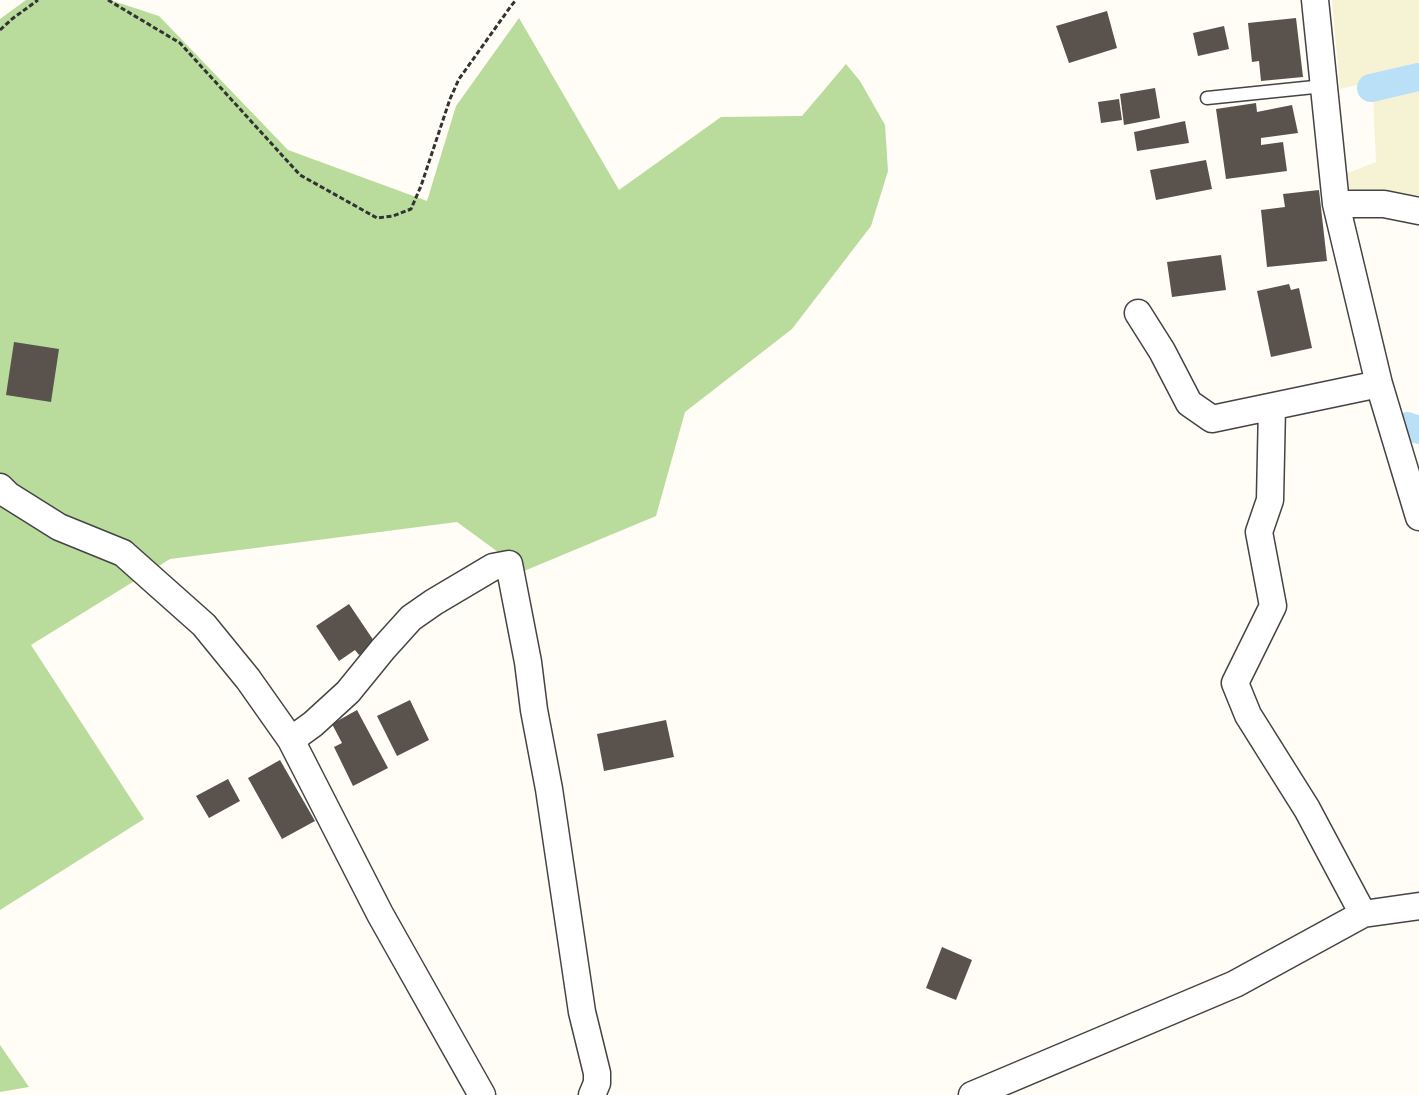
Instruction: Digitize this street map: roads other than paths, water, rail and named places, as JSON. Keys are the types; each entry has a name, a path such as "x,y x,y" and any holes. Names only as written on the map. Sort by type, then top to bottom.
{"street":[{"path":"1315,0 1336,204 1379,384 1419,517"},
{"path":"1336,204 1384,204 1419,211"},
{"path":"1138,313 1162,351 1189,403 1212,419 1379,384"},
{"path":"1272,407 1270,500 1259,532 1273,606 1235,683 1248,715 1307,809 1362,914"},
{"path":"0,487 8,495 59,527 123,552 204,625 248,679 291,740 380,914 482,1095"},
{"path":"291,740 313,724 348,692 411,618 434,602 493,568 509,564 528,662 534,710 549,789 582,1012 597,1073 597,1083 592,1095"},
{"path":"972,1095 1235,984 1362,914 1419,906"}],"lane":[{"path":"1208,98 1324,86"}],"waterway":[{"path":"1371,88 1419,77"},
{"path":"1407,426 1419,430"}]}
